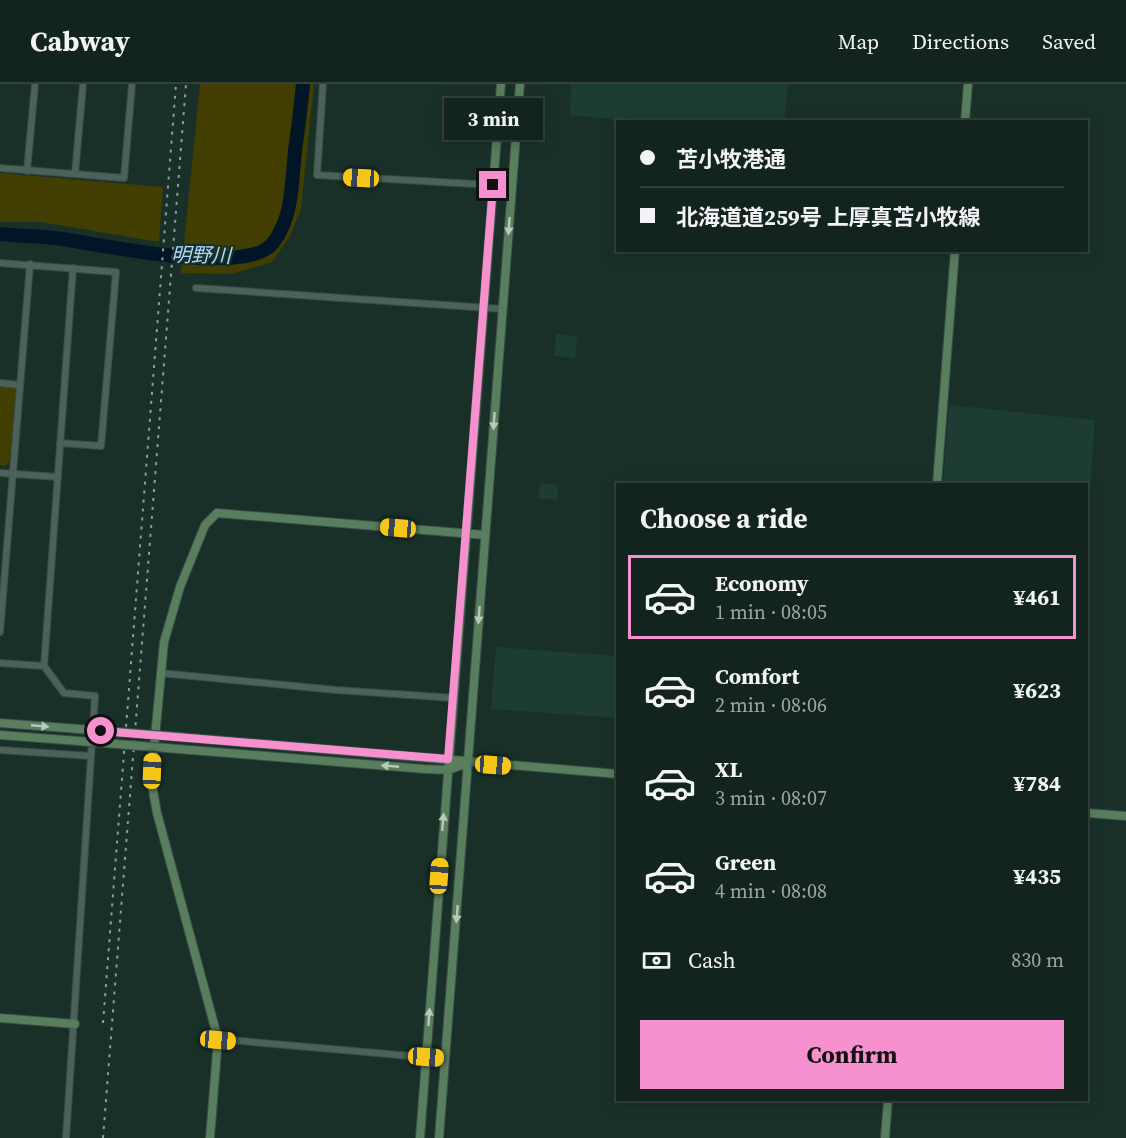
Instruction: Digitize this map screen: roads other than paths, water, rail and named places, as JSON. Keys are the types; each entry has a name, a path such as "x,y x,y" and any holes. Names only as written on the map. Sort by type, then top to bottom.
{"street":[{"path":"27,171 34,84"},
{"path":"75,174 83,84"},
{"path":"0,168 124,178 132,84"},
{"path":"323,84 317,175 512,186"},
{"path":"420,1138 501,84"},
{"path":"439,1138 520,84"},
{"path":"965,120 968,84"},
{"path":"937,483 955,252"},
{"path":"0,263 116,272 101,446 60,443"},
{"path":"0,632 30,264"},
{"path":"66,1138 95,696 64,693 44,666 73,268"},
{"path":"196,288 502,309"},
{"path":"0,383 20,385"},
{"path":"0,473 58,477"},
{"path":"210,1138 218,1040 157,813 152,785 164,642 180,587 205,525 210,517 217,513 485,535"},
{"path":"0,663 44,666"},
{"path":"160,673 336,690 454,698"},
{"path":"0,723 616,774"},
{"path":"0,735 448,770 469,763"},
{"path":"0,750 91,756"},
{"path":"1088,813 1126,816"},
{"path":"0,1018 75,1024"},
{"path":"218,1040 446,1059"},
{"path":"885,1138 888,1101"}],"waterway":[{"name":"明野川","path":"0,234 55,238 169,256 233,258 258,253 273,243 289,208 303,84"}],"railway":[{"path":"103,1023 176,84"},
{"path":"103,1138 186,84"}]}
